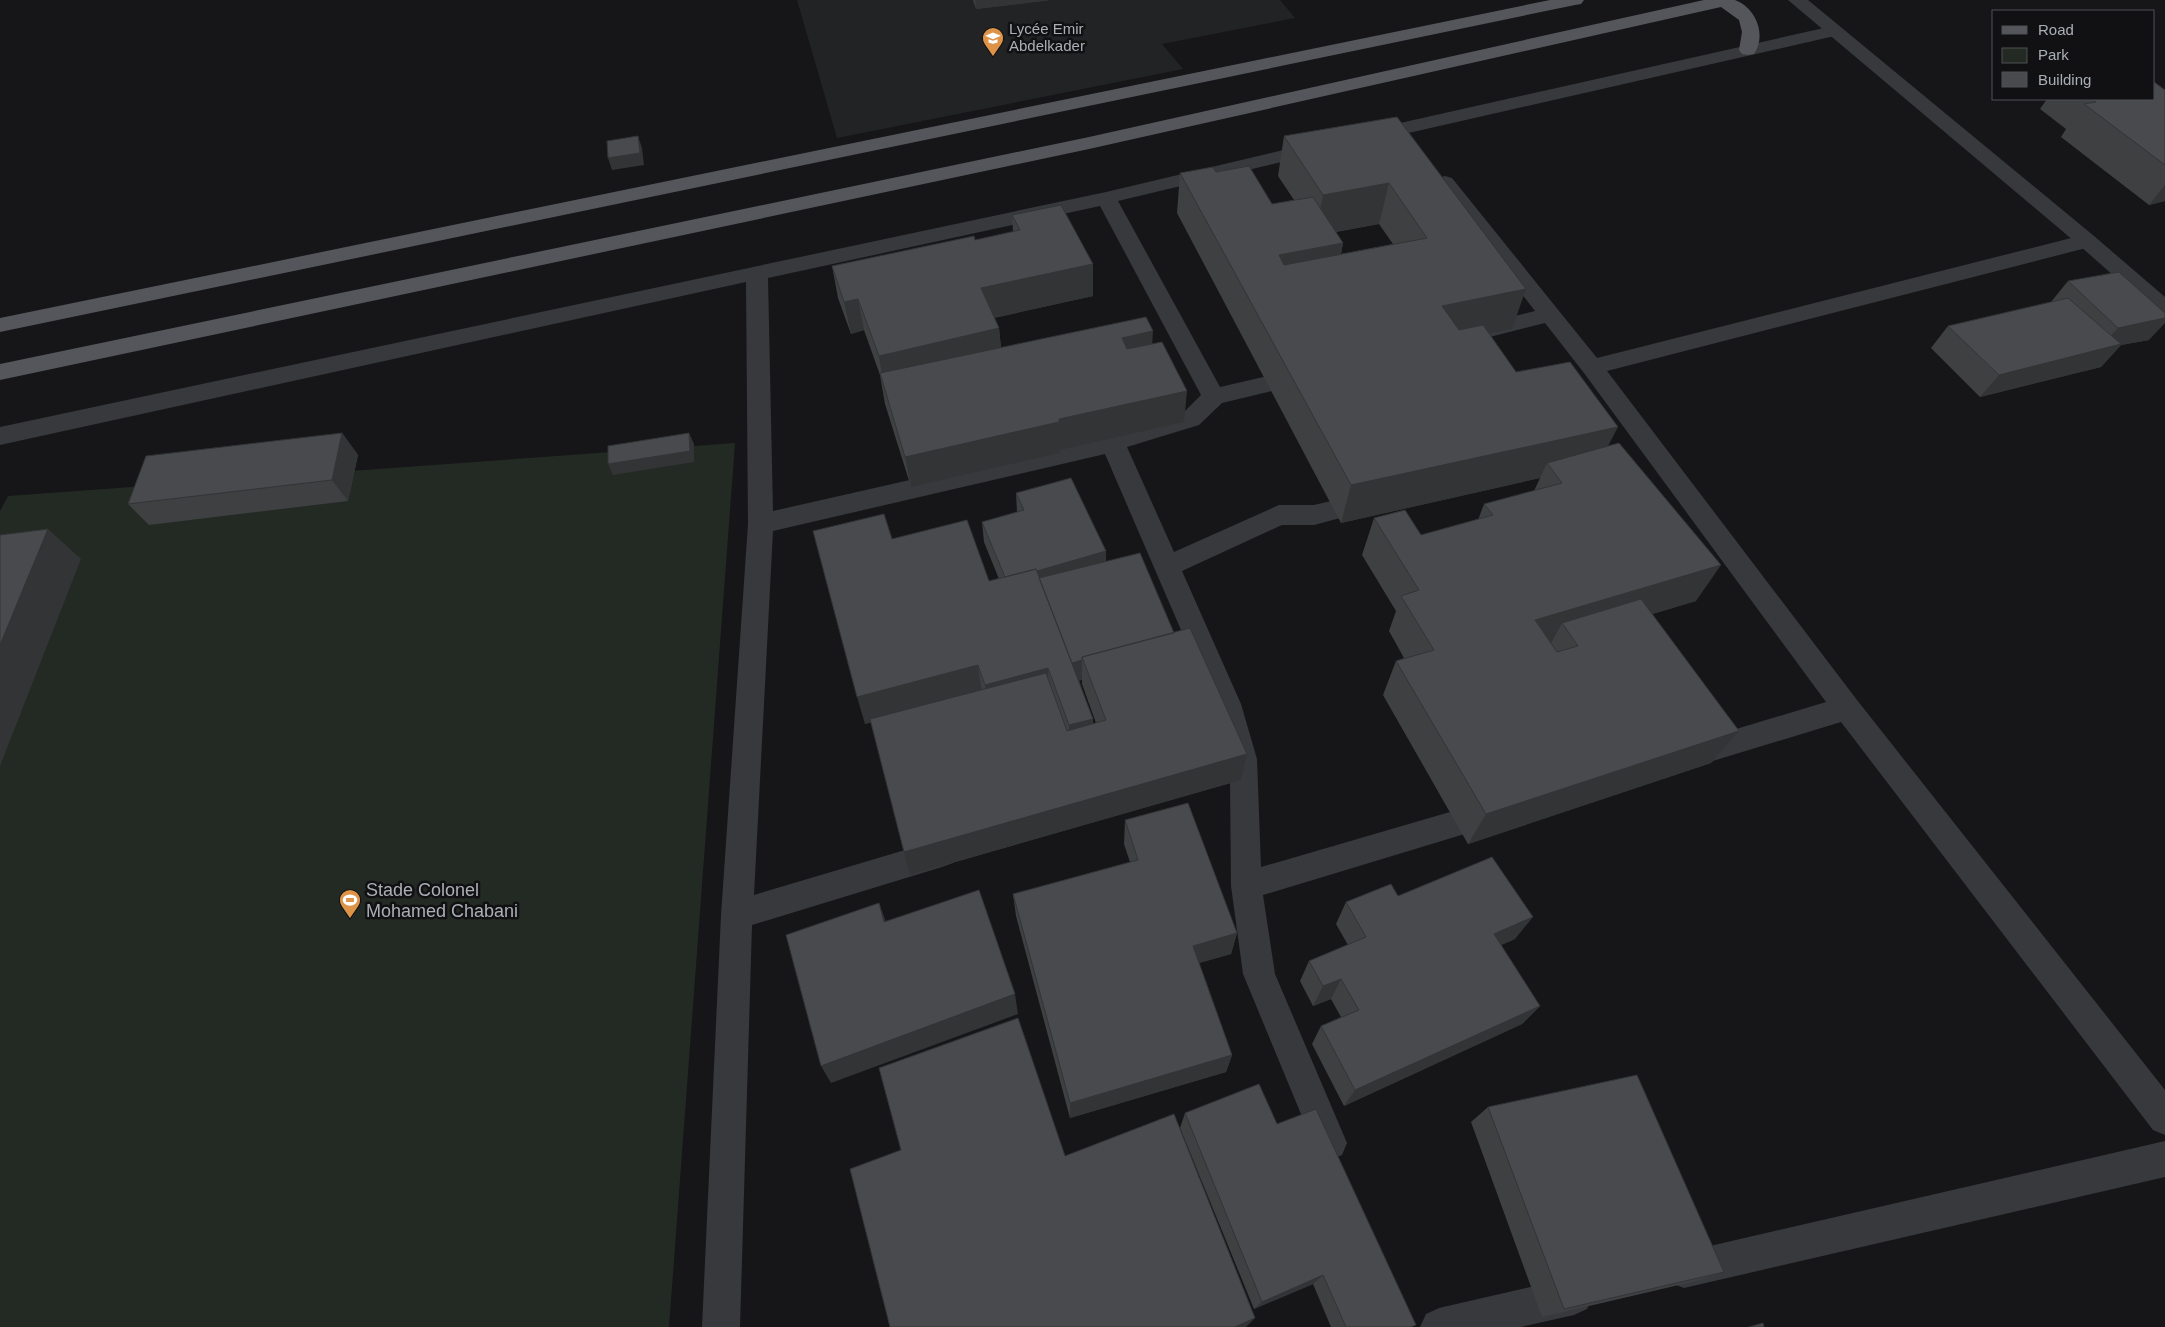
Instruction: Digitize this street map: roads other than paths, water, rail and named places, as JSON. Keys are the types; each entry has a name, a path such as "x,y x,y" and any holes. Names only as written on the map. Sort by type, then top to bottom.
{"main road":[{"path":"0,325 1575,0"},
{"path":"0,372 1089,143 1725,0 1738,8 1750,22 1752,34 1748,50"}],"street":[{"path":"1797,0 2088,241 2165,309"},
{"path":"0,436 1106,198 1404,128 1833,31"},
{"path":"1404,128 1549,315 1592,367 1629,433 1847,708 2165,1118"},
{"path":"1106,198 1214,397"},
{"path":"1592,367 2088,241"},
{"path":"721,1327 737,914 760,524 757,273"},
{"path":"1454,338 1549,315"},
{"path":"760,524 1113,443 1157,431 1191,419 1214,397 1320,371"},
{"path":"1113,443 1228,704 1244,765 1246,886 1259,974 1342,1173"},
{"path":"1167,567 1279,515 1314,515 1390,495"},
{"path":"1666,762 1847,708"},
{"path":"1178,784 1244,765"},
{"path":"1246,886 1513,807"},
{"path":"737,914 967,846"},
{"path":"1652,1278 2165,1159"},
{"path":"1439,1327 1603,1289"}],"place":[{"name":"Lycée Emir Abdelkader","path":"993,57"},
{"name":"Stade Colonel Mohamed Chabani","path":"350,919"}]}
